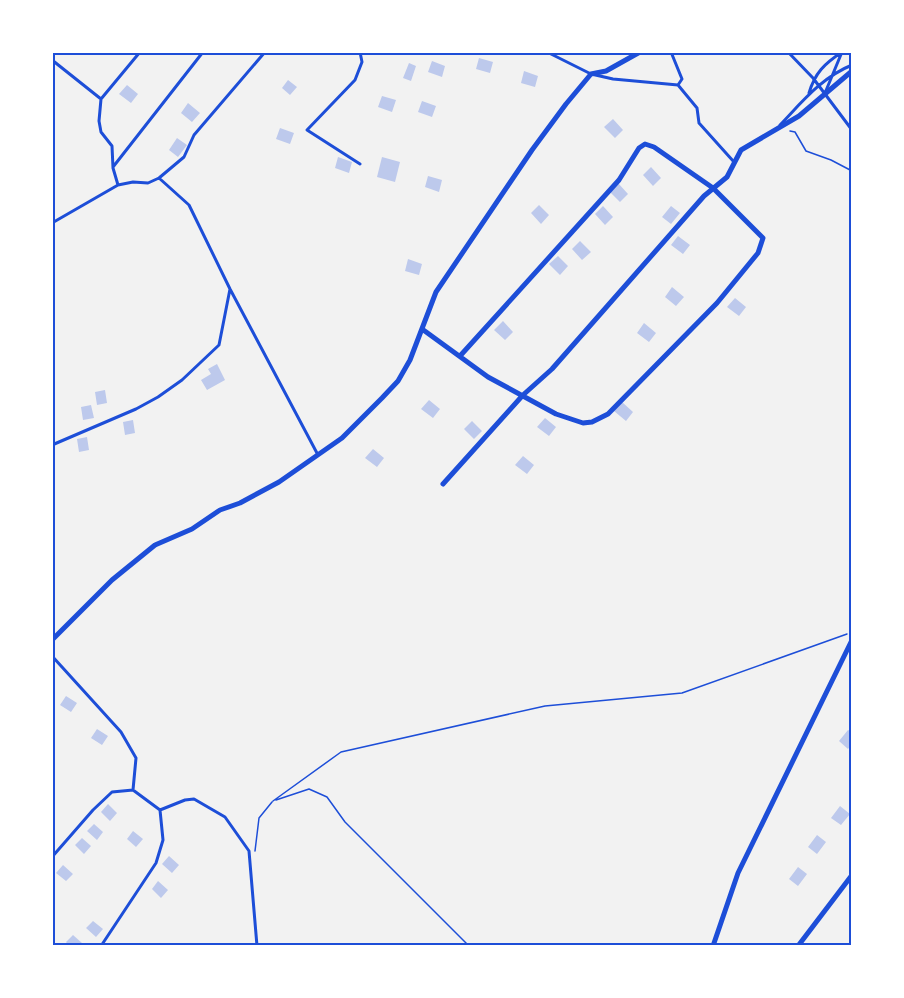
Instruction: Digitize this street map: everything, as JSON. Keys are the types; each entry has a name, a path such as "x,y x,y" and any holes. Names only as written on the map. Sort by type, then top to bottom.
{"street":[{"path":"52,640 112,580 155,545 192,529 220,510 240,503 279,482 342,438 398,381 410,360 436,292 532,150 566,104 591,74 606,71 640,52"},
{"path":"442,484 523,395 552,369 696,205 727,177 741,150 799,116 852,71"},
{"path":"422,329 488,377 556,414 583,423 601,419 717,303 758,254 763,238 713,188 651,145 642,146 619,180 460,356"},
{"path":"713,945 738,873 852,640"},
{"path":"798,945 852,875"}],"lane":[{"path":"118,185 113,168 112,146 101,132 99,121 101,99 140,52"},
{"path":"113,168 203,52"},
{"path":"52,223 118,185 133,182 148,183 159,178 184,158 194,135 265,52"},
{"path":"360,52 362,62 355,80 307,130 360,164"},
{"path":"547,52 591,74 613,80 678,85 697,108 699,123 734,162"},
{"path":"671,52 681,79 678,85"},
{"path":"788,52 813,78 852,130"},
{"path":"808,95 813,78 828,62 842,52"},
{"path":"824,94 842,52"},
{"path":"52,60 101,99"},
{"path":"777,129 808,95 834,72 852,66"},
{"path":"159,178 189,205 230,289 319,455"},
{"path":"52,445 136,409 182,380 219,345 230,289"},
{"path":"52,656 121,732 136,758 133,790"},
{"path":"52,857 112,792 133,790 160,810 163,840 156,863 101,945"},
{"path":"160,810 185,800 194,800 225,817 249,851 257,945"}],"path":[{"path":"777,129 795,132 806,151 852,171"},
{"path":"249,851 256,851 259,818 273,801 341,752 545,706 682,693 852,633"},
{"path":"273,801 309,789 327,796 345,822 469,945"}],"building":[{"path":"479,58 493,62 490,73 476,69"},
{"path":"432,61 445,66 442,77 428,72"},
{"path":"409,63 416,66 411,81 403,78"},
{"path":"524,71 538,76 535,87 521,83"},
{"path":"288,80 297,87 290,95 282,88"},
{"path":"127,85 138,94 131,103 119,94"},
{"path":"382,96 396,100 392,112 378,107"},
{"path":"422,101 436,106 432,117 418,112"},
{"path":"188,103 200,113 192,122 181,113"},
{"path":"613,119 623,130 615,138 604,127"},
{"path":"280,128 294,133 290,144 276,139"},
{"path":"177,138 187,145 178,157 169,150"},
{"path":"338,157 352,162 349,173 335,168"},
{"path":"382,157 400,162 395,182 377,177"},
{"path":"651,167 661,178 653,186 643,175"},
{"path":"428,176 442,180 439,192 425,187"},
{"path":"618,183 628,194 620,202 610,192"},
{"path":"539,205 549,215 541,224 531,213"},
{"path":"603,206 613,217 605,225 595,214"},
{"path":"671,206 680,213 671,224 662,217"},
{"path":"678,236 690,245 683,254 671,245"},
{"path":"580,241 591,252 582,260 572,249"},
{"path":"558,256 568,266 560,275 549,264"},
{"path":"408,259 422,264 419,275 405,271"},
{"path":"672,287 684,297 676,306 665,297"},
{"path":"735,298 746,307 739,316 727,307"},
{"path":"503,321 513,332 505,340 494,330"},
{"path":"644,323 656,333 649,342 637,333"},
{"path":"217,364 225,380 207,390 201,380 211,374 208,369"},
{"path":"105,390 107,403 97,405 95,392"},
{"path":"429,400 440,409 433,418 421,409"},
{"path":"622,402 633,412 626,421 614,411"},
{"path":"91,405 94,418 83,420 81,407"},
{"path":"545,418 556,427 549,436 537,427"},
{"path":"133,420 135,433 125,435 123,422"},
{"path":"472,421 482,431 474,439 464,429"},
{"path":"87,437 89,450 79,452 77,439"},
{"path":"373,449 384,458 377,467 365,458"},
{"path":"523,456 534,465 527,474 515,465"},
{"path":"66,696 77,703 71,712 60,705"},
{"path":"97,729 108,736 102,745 91,738"},
{"path":"848,730 852,732 852,744 848,749 839,741"},
{"path":"108,804 117,813 110,821 101,812"},
{"path":"840,806 850,814 841,825 831,818"},
{"path":"94,824 103,832 97,840 87,831"},
{"path":"133,831 143,839 136,847 127,839"},
{"path":"817,835 826,842 817,854 808,847"},
{"path":"82,838 91,846 84,854 75,845"},
{"path":"169,856 179,865 172,873 162,864"},
{"path":"63,865 73,874 66,881 56,873"},
{"path":"798,867 807,874 798,886 789,879"},
{"path":"158,881 168,890 161,898 152,889"},
{"path":"93,921 103,929 96,937 86,928"},
{"path":"73,935 82,943 81,946 69,946 66,942"}]}
